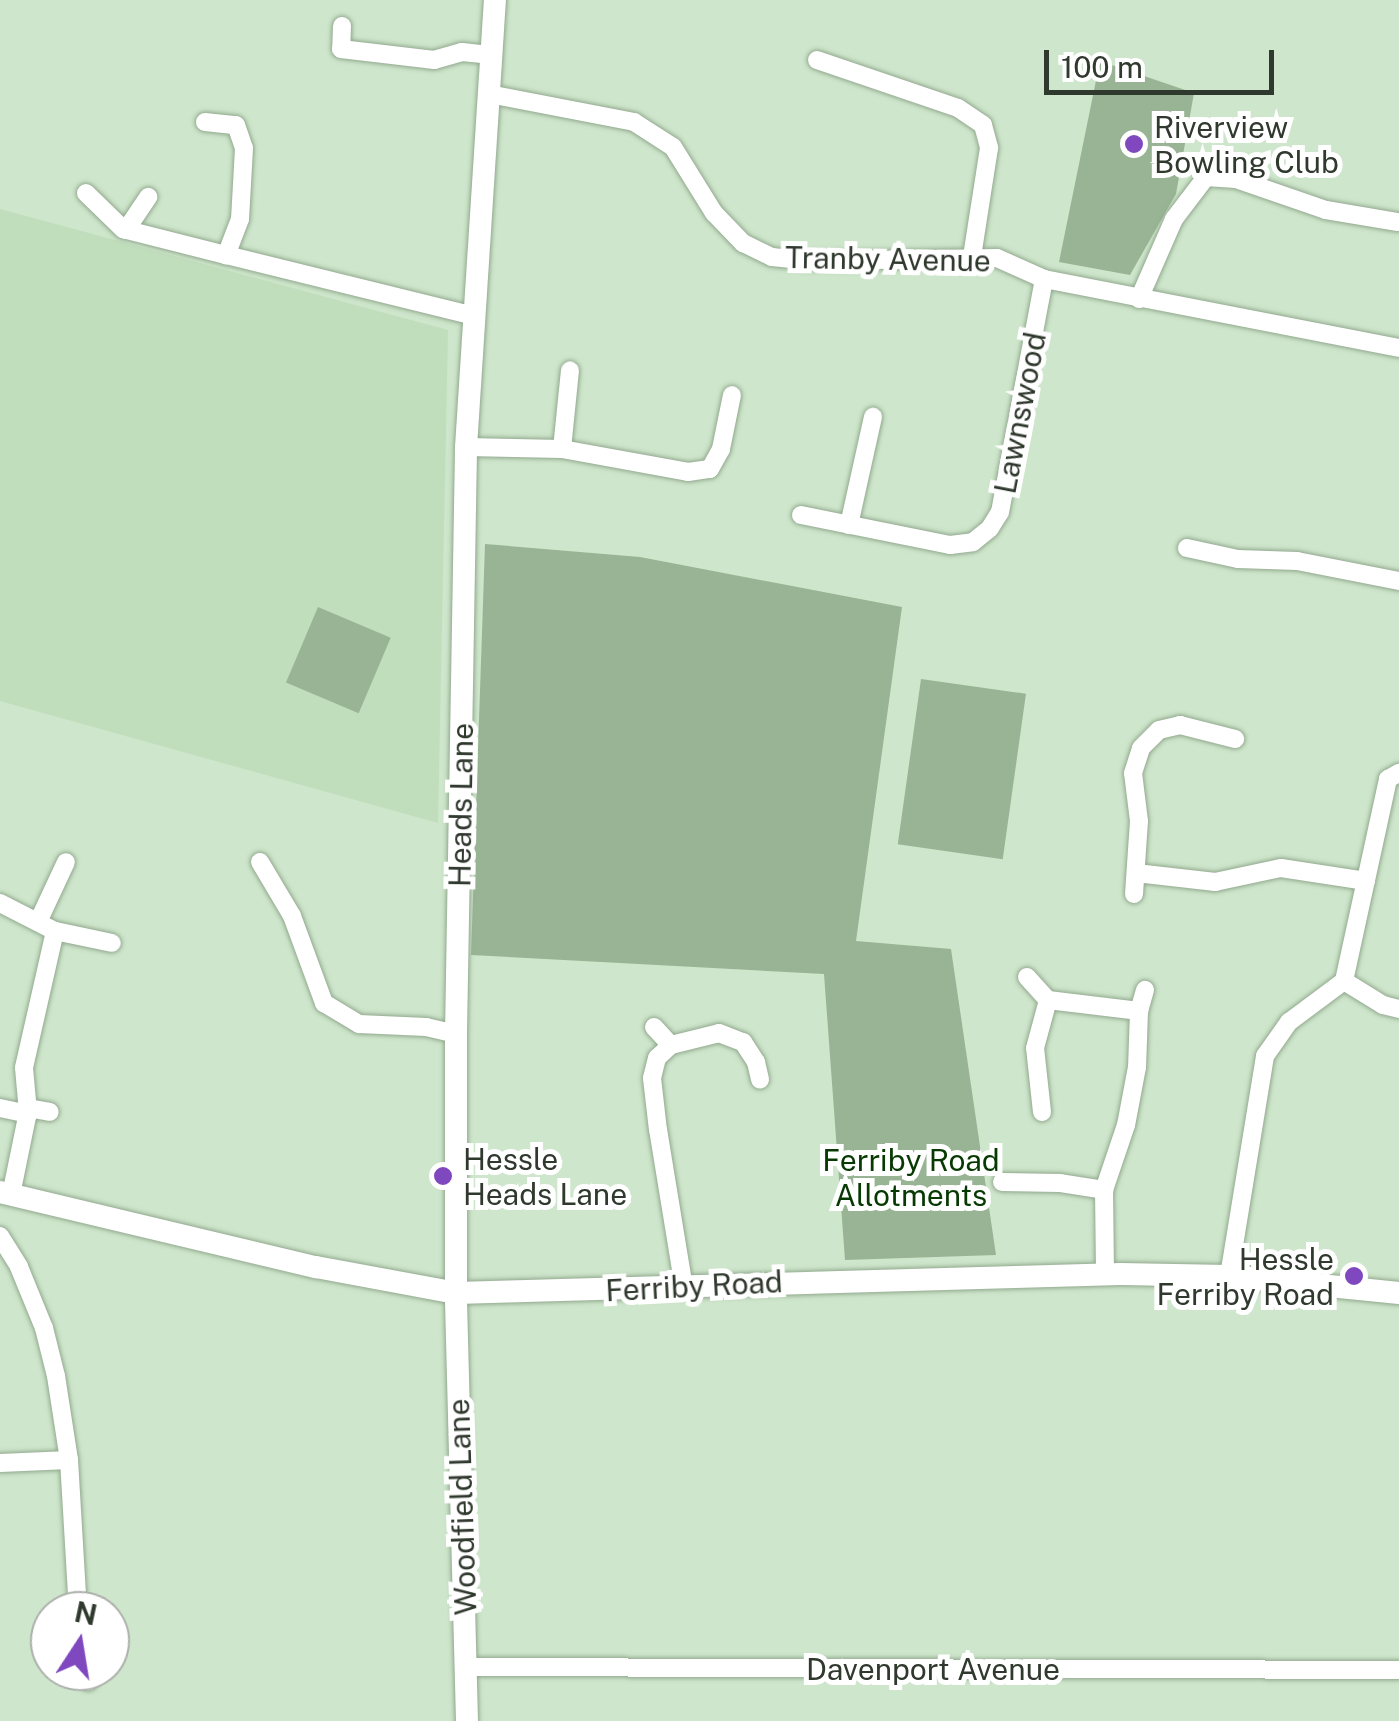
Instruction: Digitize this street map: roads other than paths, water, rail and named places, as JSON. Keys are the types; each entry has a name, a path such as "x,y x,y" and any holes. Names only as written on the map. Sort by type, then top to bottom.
{"street":[{"name":"Heads Lane","path":"456,1293 456,1034 466,447 495,0"},
{"path":"342,26 340,58 434,60 462,52 492,55"},
{"path":"817,60 958,108 982,125 989,148 972,256"},
{"name":"Tranby Avenue","path":"490,94 634,122 672,147 714,213 733,233 772,257 809,262 997,258 1044,278 1399,348"},
{"path":"206,122 236,124 244,148 240,219 226,255"},
{"path":"1139,299 1174,219 1206,178 1236,179 1326,210 1398,222"},
{"path":"86,193 126,230 474,316"},
{"path":"126,230 148,198"},
{"name":"Lawnswood","path":"801,515 950,545 973,542 990,528 1000,512 1044,278"},
{"path":"562,449 570,370"},
{"path":"466,447 562,449 688,472 710,469 721,448 732,394"},
{"path":"849,525 873,417"},
{"path":"1188,548 1238,559 1297,561 1399,581"},
{"path":"1134,894 1139,821 1133,773 1140,748 1159,730 1180,725 1235,739"},
{"path":"1230,1276 1265,1056 1289,1022 1344,980 1388,779 1399,773"},
{"path":"6,1193 28,1111 24,1068 47,927 66,862"},
{"path":"260,862 292,916 324,1003 359,1024 426,1027 456,1034"},
{"path":"1136,872 1215,882 1281,868 1366,881"},
{"path":"0,903 47,927 112,943"},
{"path":"1027,976 1048,1000 1139,1011"},
{"path":"1344,980 1382,1005 1399,1009"},
{"path":"1105,1274 1104,1190 1126,1125 1137,1068 1139,1011 1145,990"},
{"path":"1042,1112 1035,1048 1048,1000"},
{"path":"654,1027 671,1045"},
{"path":"684,1288 652,1078 657,1058 671,1045 719,1033 748,1033 760,1080"},
{"path":"0,1108 50,1112"},
{"path":"1002,1182 1060,1183 1104,1190"},
{"name":"Ferriby Road","path":"6,1193 316,1267 456,1293 684,1288 825,1279 1105,1274 1230,1276 1399,1293"},
{"path":"0,1236 19,1267 44,1328 69,1460 77,1591"},
{"name":"Woodfield Lane","path":"456,1293 467,1721"},
{"path":"0,1463 69,1460"},
{"name":"Davenport Avenue","path":"466,1667 1399,1670"}],"place":[{"name":"Riverview Bowling Club","path":"1134,144"},
{"name":"Hessle Heads Lane","path":"443,1176"},
{"name":"Hessle Ferriby Road","path":"1354,1276"}],"park label":[{"name":"Ferriby Road Allotments","path":"911,1177"}]}
